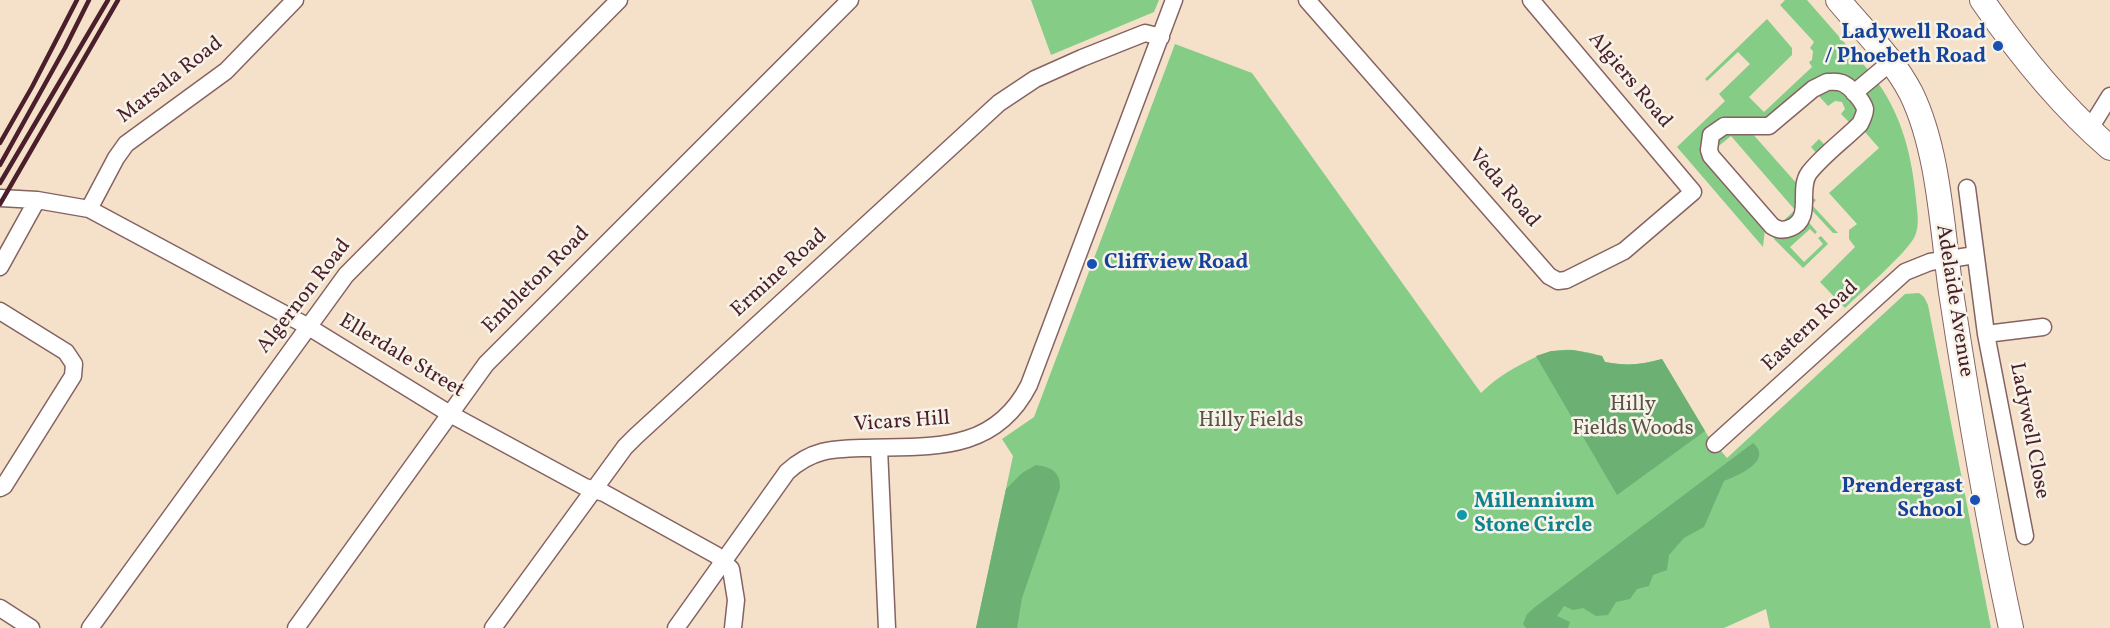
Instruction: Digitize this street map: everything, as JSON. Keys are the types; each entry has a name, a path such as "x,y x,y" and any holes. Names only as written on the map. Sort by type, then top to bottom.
{"main road":[{"name":"Adelaide Avenue","path":"1838,0 1891,62 1911,93 1927,136 1972,423 2011,628"},
{"path":"1982,0 2008,38 2045,84 2089,130 2110,148"}],"street":[{"name":"Marsala Road","path":"89,209 126,144 226,71 295,0"},
{"name":"Algernon Road","path":"90,628 346,275 620,0"},
{"name":"Embleton Road","path":"296,628 486,364 850,0"},
{"name":"Vicars Hill","path":"676,628 788,472 800,460 815,453 833,449 941,446 965,441 1004,419 1022,399 1174,0"},
{"name":"Veda Road","path":"1307,0 1549,276 1558,281 1566,280 1624,251 1693,192"},
{"name":"Algiers Road","path":"1531,0 1693,192"},
{"name":"Ermine Road","path":"493,628 636,436 999,104 1035,79 1083,58 1145,33 1161,36"},
{"path":"1854,93 1891,62"},
{"path":"1827,82 1843,83 1854,93 1865,109 1860,124 1808,175 1804,209 1798,223 1792,228 1778,230 1711,156 1709,150 1711,135 1724,126 1769,126 1813,89 1827,82"},
{"path":"2089,130 2110,96"},
{"name":"Ladywell Close","path":"1967,188 1986,334 2025,536"},
{"name":"Ellerdale Street","path":"0,198 37,200 89,209 307,326 450,414 585,487 595,490"},
{"path":"0,267 37,200"},
{"path":"1946,258 1975,255"},
{"name":"Eastern Road","path":"1715,444 1893,281 1915,267 1946,258"},
{"path":"0,311 66,352 74,364 73,376 4,486 0,488"},
{"path":"1986,334 2043,327"},
{"path":"879,448 886,628"},
{"path":"595,490 724,561 731,569 736,600 733,628"},
{"path":"0,608 31,628"}],"green space":[{"path":"1031,0 1159,0 1154,12 1051,55"},
{"path":"1785,0 1807,0 1870,72 1858,80 1849,79 1771,120 1705,138 1765,229 1763,247 1677,147 1725,101 1719,94 1750,64 1738,52 1707,81 1705,79 1767,19 1792,48 1792,55 1749,97 1764,112 1812,67 1809,62 1812,60 1813,51 1810,48 1814,42 1780,5"},
{"name":"Hilly Fields","path":"1175,44 1252,73 1481,393 1509,371 1531,359 1560,350 1602,356 1605,362 1620,364 1640,364 1662,359 1708,436 1727,458 1905,294 1919,293 1928,305 1991,628 1770,628 1766,609 1724,628 976,628 1013,456 1002,439 1034,417"},
{"path":"1878,83 1894,110 1905,139 1914,184 1917,227 1915,236 1903,252 1845,308 1820,282 1855,247 1849,239 1849,230 1857,224 1829,193 1879,148 1865,132 1852,144 1850,142 1866,96"},
{"path":"1843,88 1860,111 1851,124 1841,114 1845,109 1842,102 1835,101 1828,106 1816,93 1821,90"},
{"path":"1751,132 1798,185 1818,155 1811,147 1819,139 1829,149 1798,215 1780,224 1795,210 1731,136 1715,149 1713,145 1725,133"},
{"path":"1809,197 1816,200 1812,205 1838,233 1833,233 1808,206"},
{"path":"1806,219 1817,232 1815,234 1810,229 1790,247 1804,262 1823,244 1818,238 1821,236 1828,244 1803,268 1774,239 1774,234"},
{"name":"Hilly Fields Woods","path":"1573,350 1602,356 1605,362 1620,364 1640,364 1662,359 1705,431 1617,495 1536,356 1551,351"},
{"path":"1753,443 1759,456 1756,462 1744,472 1724,481 1704,527 1684,538 1669,555 1667,570 1653,575 1649,586 1637,589 1630,599 1616,602 1608,615 1596,616 1583,608 1573,610 1564,606 1557,616 1570,622 1568,628 1526,628 1523,624 1527,614 1535,607"},
{"path":"1036,465 1054,471 1057,474 1060,488 1022,598 1017,628 976,628 1006,489 1022,473"}],"railway":[{"path":"0,143 77,0"},
{"path":"0,165 89,0"},
{"path":"0,183 108,0"},
{"path":"0,204 118,0"}],"place":[{"name":"Ladywell Road / Phoebeth Road","path":"1998,46"},
{"name":"Cliffview Road","path":"1092,264"},
{"name":"Prendergast School","path":"1975,500"},
{"name":"Millennium Stone Circle","path":"1462,515"}]}
